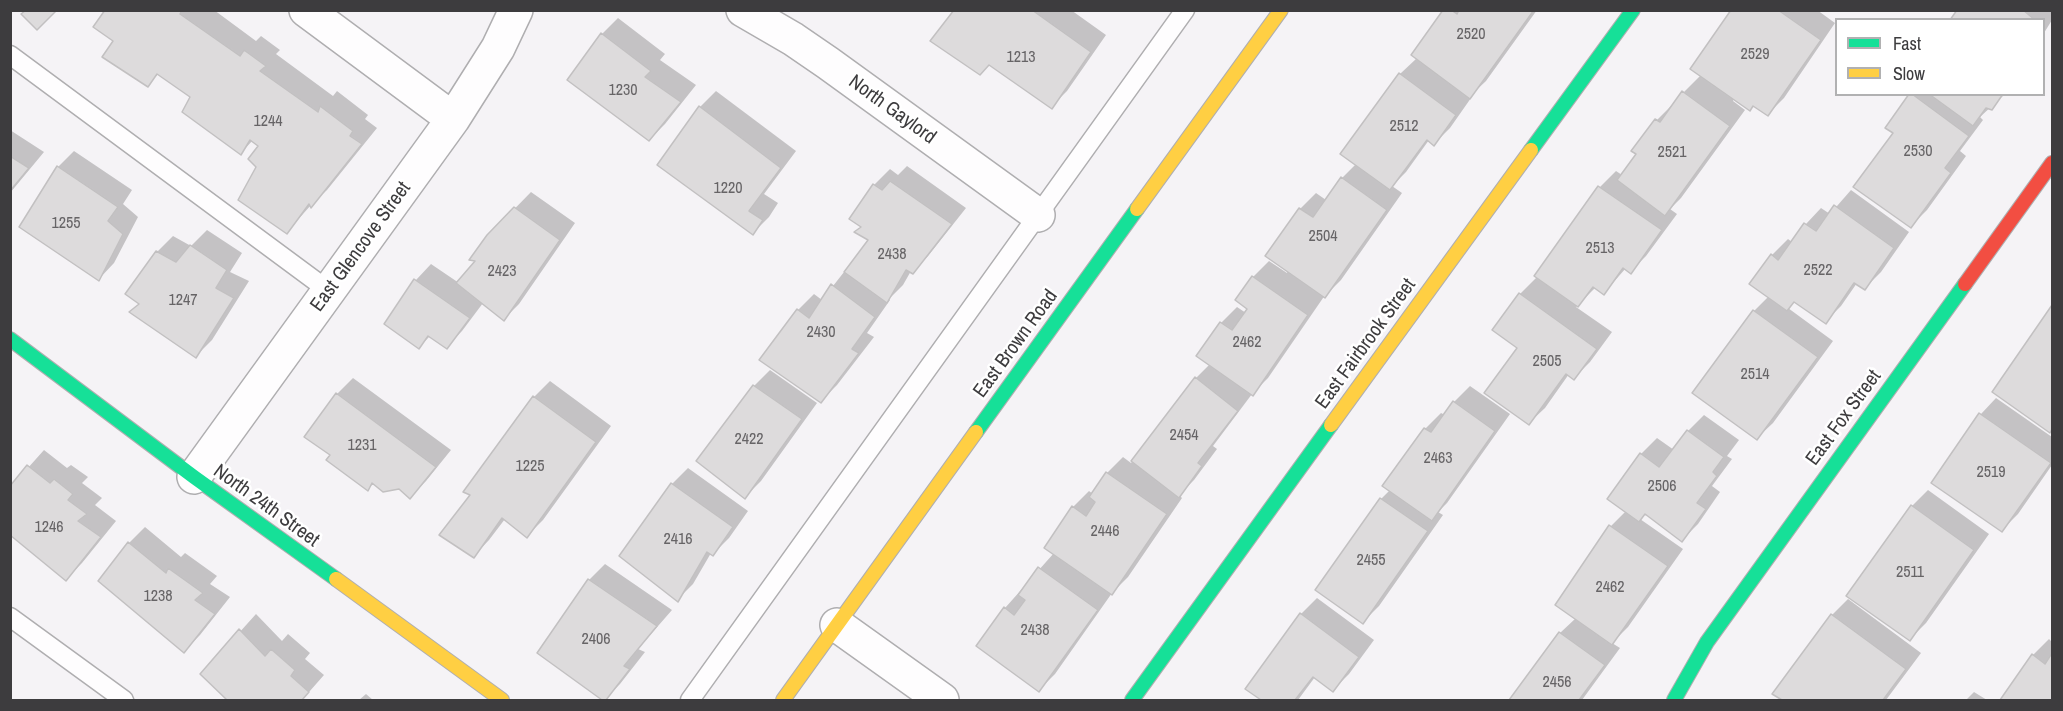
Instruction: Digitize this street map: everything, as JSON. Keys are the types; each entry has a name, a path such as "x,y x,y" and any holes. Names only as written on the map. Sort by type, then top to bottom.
{"street":[{"path":"306,10 453,119"},
{"name":"East Glencove Street","path":"194,477 453,119 498,48 516,10"},
{"name":"North Gaylord","path":"743,10 811,51 1038,215"},
{"name":"East Brown Road","path":"783,700 1281,10"},
{"name":"East Fairbrook Street","path":"1132,700 1633,10"},
{"name":"East Fox Street","path":"1674,700 1707,642 2052,163"},
{"name":"North 24th Street","path":"10,339 194,477 502,700"},
{"path":"837,625 942,700"}],"lane":[{"path":"690,700 1185,10"},
{"path":"10,55 329,291"},
{"path":"10,617 124,700"}],"building":[{"path":"26,10 57,10 37,30 21,14"},
{"path":"105,10 182,10 180,14 240,56 244,50 266,66 260,71 318,112 320,106 353,131 350,136 362,144 311,208 309,204 287,234 238,200 256,167 248,159 258,146 250,140 241,155 182,112 190,97 157,74 148,87 102,57 113,41 93,27"},
{"path":"954,10 1032,10 1091,52 1052,109 989,65 980,75 930,41"},
{"path":"1443,10 1451,10 1457,14 1459,10 1534,10 1470,99 1411,55"},
{"path":"1731,10 1778,10 1821,40 1768,116 1753,106 1750,111 1690,69"},
{"path":"1957,10 2023,10 2033,18 1951,18"},
{"path":"601,33 651,71 645,77 681,102 649,141 567,80"},
{"path":"1399,73 1456,115 1434,146 1427,140 1390,190 1340,154"},
{"path":"1682,91 1730,126 1665,216 1617,180 1636,154 1631,151 1655,119 1660,122"},
{"path":"1908,96 1915,96 1969,136 1945,168 1951,173 1911,228 1853,187 1893,133 1885,128"},
{"path":"1932,96 2002,96 1992,110 1986,108 1973,126"},
{"path":"699,106 781,168 749,211 763,220 753,235 657,165"},
{"path":"10,156 29,168 10,191"},
{"path":"57,166 118,207 108,221 123,234 99,281 19,227"},
{"path":"1341,177 1387,210 1325,298 1265,256 1299,208 1313,217"},
{"path":"890,181 952,224 913,274 906,270 887,303 844,272 868,240 854,232 861,227 849,219 873,184 882,190"},
{"path":"1598,186 1662,230 1631,274 1623,268 1604,295 1593,287 1578,307 1534,276"},
{"path":"1834,205 1894,248 1865,290 1854,283 1826,324 1794,302 1787,311 1749,284 1771,254 1778,260 1804,223 1816,231"},
{"path":"514,207 560,240 504,321 456,283 475,261 469,260 487,235"},
{"path":"190,245 227,270 216,288 234,298 196,358 129,312 139,304 125,294 156,251 176,262"},
{"path":"1252,276 1308,315 1253,396 1196,356 1220,322 1232,330 1247,309 1235,300"},
{"path":"414,279 470,318 447,349 428,336 419,349 384,324"},
{"path":"831,284 875,317 852,349 859,353 821,403 759,360 797,309 809,318"},
{"path":"1519,293 1597,349 1574,380 1566,374 1529,425 1484,393 1517,348 1492,330"},
{"path":"2052,305 2052,429 2050,433 1992,392"},
{"path":"1753,310 1818,357 1757,440 1692,393"},
{"path":"1195,377 1238,411 1198,463 1202,466 1179,498 1131,461"},
{"path":"753,385 802,419 745,499 696,461"},
{"path":"336,393 436,467 410,499 399,489 383,492 372,483 368,491 326,460 330,455 304,437"},
{"path":"533,396 596,442 527,538 502,518 474,558 439,535 470,495 463,492"},
{"path":"1453,401 1495,431 1432,521 1382,486 1424,428 1431,432"},
{"path":"1979,413 2051,463 2002,532 1931,483"},
{"path":"1687,430 1724,457 1713,472 1717,476 1697,503 1706,509 1682,542 1645,514 1639,522 1607,499 1640,453 1659,467"},
{"path":"27,465 50,483 54,479 73,494 68,500 87,514 78,521 101,537 66,581 10,535 10,486"},
{"path":"1106,472 1167,514 1112,595 1044,548 1072,506 1086,516 1095,502 1089,497"},
{"path":"671,483 733,527 713,556 707,552 678,602 619,556"},
{"path":"1380,498 1428,531 1363,624 1315,590"},
{"path":"1911,505 1974,550 1910,641 1846,596"},
{"path":"1609,525 1668,566 1612,645 1555,605"},
{"path":"128,542 166,573 168,568 203,593 195,600 215,614 184,653 98,581"},
{"path":"1038,567 1098,610 1039,692 976,646 1004,607 1014,615 1025,600 1018,595"},
{"path":"588,579 657,626 624,666 630,669 606,700 602,700 537,653"},
{"path":"1300,613 1359,657 1333,692 1313,677 1295,700 1261,700 1245,689"},
{"path":"1831,614 1906,669 1883,700 1782,700 1772,694"},
{"path":"239,629 265,656 271,649 295,670 291,676 309,692 302,700 227,700 200,674"},
{"path":"1559,632 1605,665 1579,700 1509,700"},
{"path":"2052,653 2052,700 2000,700 2032,654 2045,664"}],"traffic: fast":[{"path":"1531,150 1633,10"},
{"path":"976,432 1137,209"},
{"path":"1674,700 1707,642 1965,284"},
{"path":"10,339 194,477 336,579"},
{"path":"1132,700 1331,425"}],"traffic: slow":[{"path":"1137,209 1281,10"},
{"path":"1331,425 1531,150"},
{"path":"783,700 976,432"},
{"path":"336,579 502,700"}],"traffic: jam":[{"path":"1965,284 2052,163"}]}
